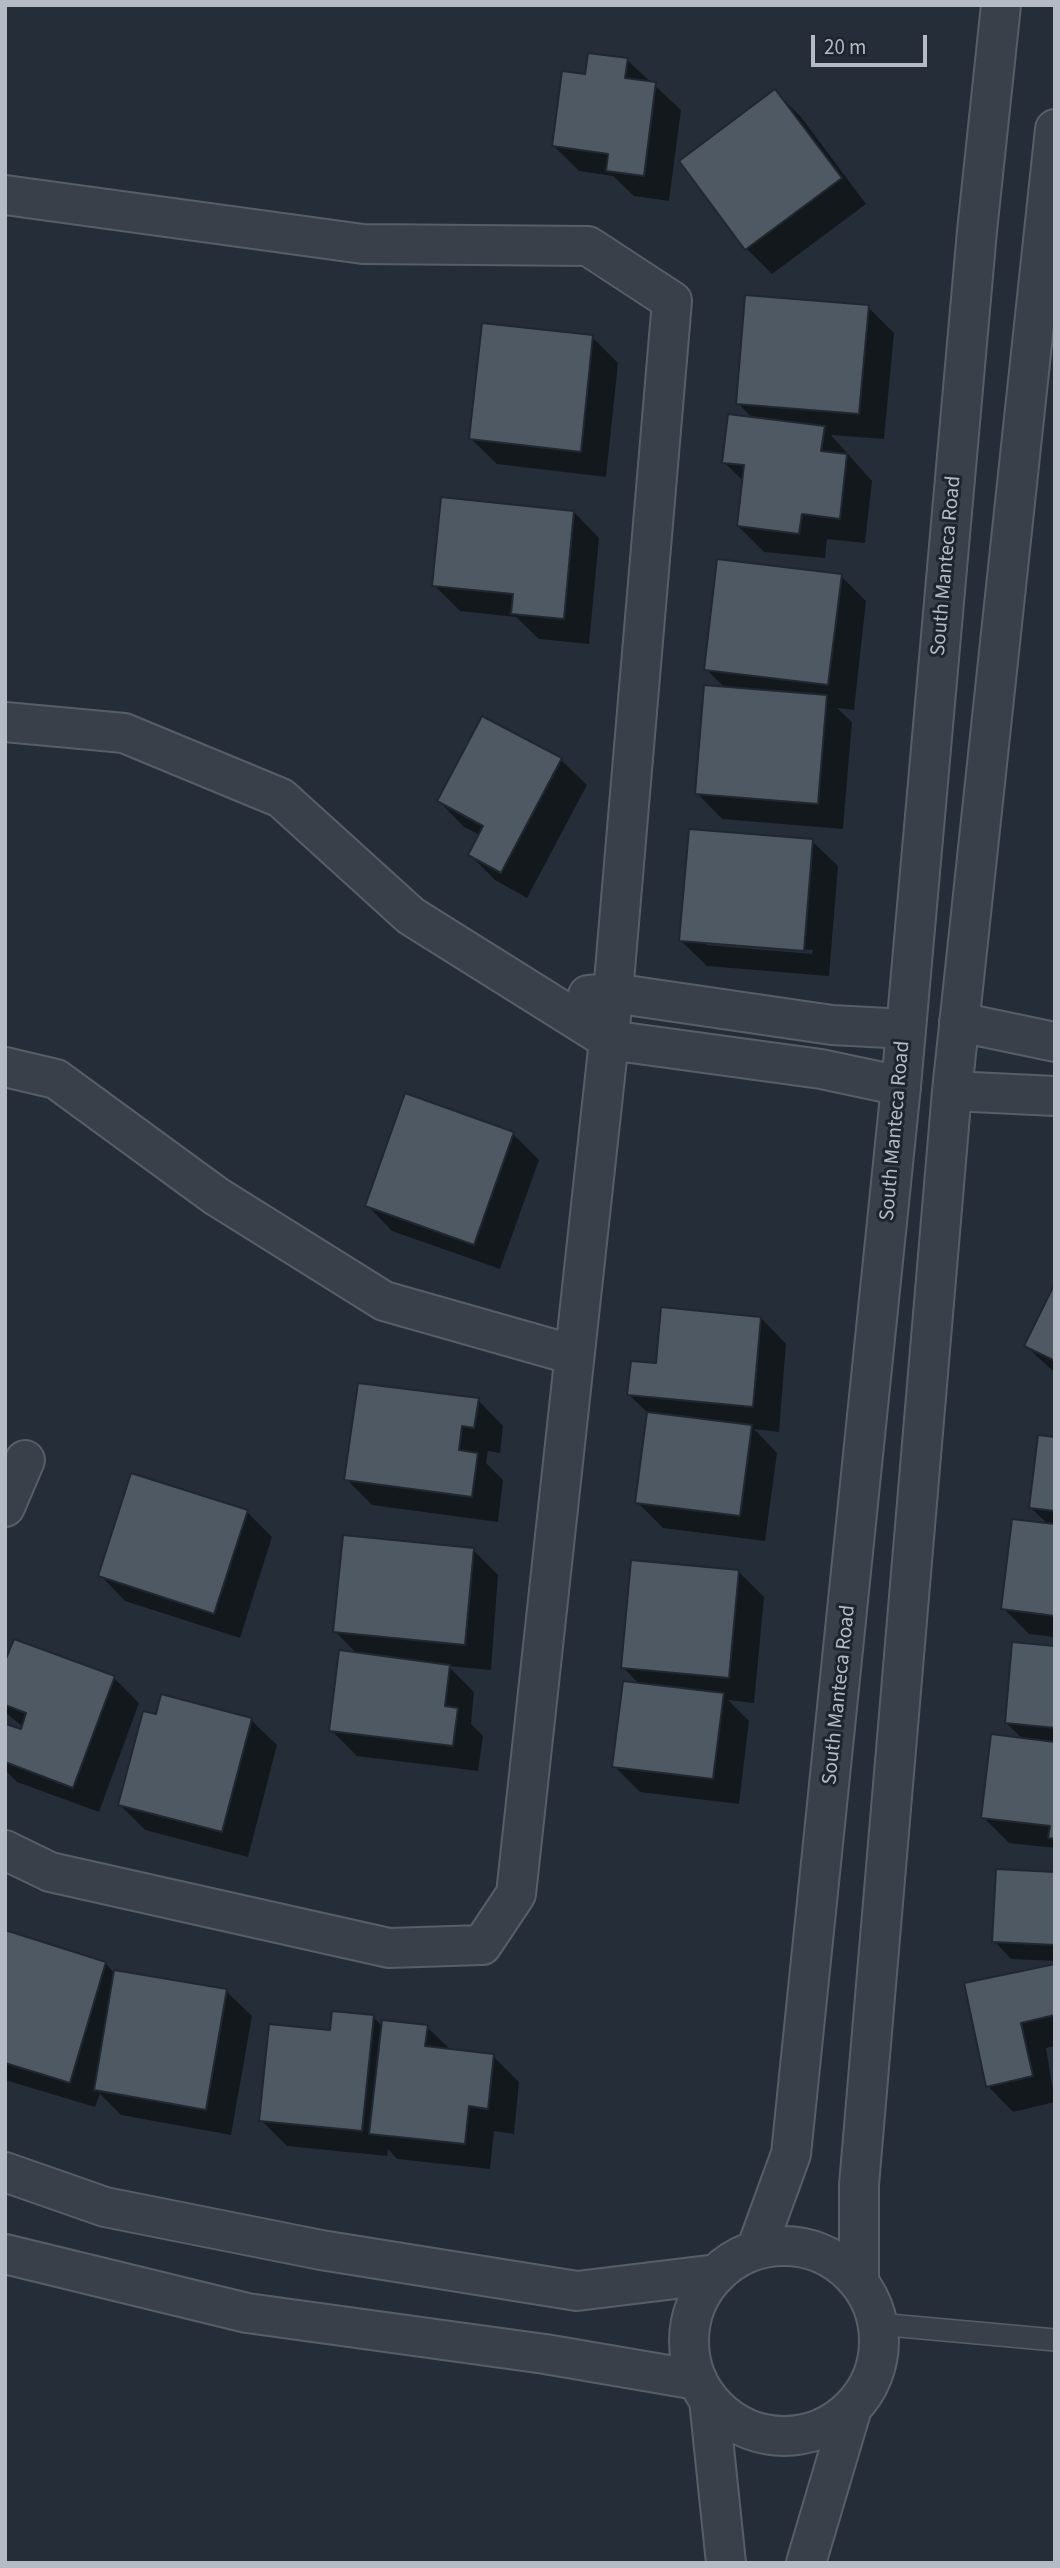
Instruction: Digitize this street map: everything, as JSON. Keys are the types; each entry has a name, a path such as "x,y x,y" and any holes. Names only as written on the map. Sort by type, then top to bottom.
{"street":[{"name":"South Manteca Road","path":"756,2250 791,2154 901,1087 977,231 1001,5"},
{"path":"859,2282 859,2185 959,1021 1055,129"},
{"path":"5,195 363,244 588,246 672,300 609,1040 516,1894 482,1945 389,1948 50,1872 5,1850"},
{"path":"5,722 124,733 281,798 411,916 609,1040 821,1069 901,1087"},
{"path":"546,1000 613,993 832,1025 906,1029"},
{"path":"959,1021 1055,1042"},
{"path":"5,1067 56,1079 216,1196 384,1301 574,1355"},
{"path":"953,1091 1055,1096"},
{"path":"5,1507 25,1460"},
{"path":"5,2172 105,2207 321,2250 577,2291 717,2274"},
{"path":"5,2254 247,2314 545,2354 703,2390 725,2416 745,2428 790,2436 813,2432 833,2423 852,2409 866,2390 876,2369 880,2347 872,2302 859,2282 843,2267 813,2251 779,2246 756,2250 735,2260 717,2274 703,2292 689,2335 691,2358 703,2390 726,2563"},
{"path":"806,2563 852,2409"}],"lane":[{"path":"878,2324 1055,2340"}],"building":[{"path":"588,53 628,58 625,78 656,82 644,176 606,171 608,154 552,146 562,71 585,74"},
{"path":"775,89 842,178 745,250 679,161"},
{"path":"745,295 869,305 859,414 736,404"},
{"path":"482,323 593,335 581,452 469,439"},
{"path":"728,414 825,426 821,451 847,454 840,519 802,514 799,534 737,526 744,465 722,463"},
{"path":"441,497 574,511 564,619 511,614 513,594 432,586"},
{"path":"717,559 842,574 828,685 704,670"},
{"path":"704,685 827,695 818,804 695,794"},
{"path":"482,716 562,758 501,873 468,855 483,826 437,801"},
{"path":"689,829 813,839 804,951 679,941"},
{"path":"405,1093 514,1132 474,1245 365,1206"},
{"path":"1055,1283 1055,1361 1024,1346"},
{"path":"661,1307 761,1317 753,1407 627,1395 631,1361 656,1363"},
{"path":"358,1383 479,1398 474,1428 462,1426 459,1450 478,1453 472,1497 344,1480"},
{"path":"647,1412 752,1425 740,1516 635,1503"},
{"path":"1038,1435 1055,1437 1055,1511 1029,1508"},
{"path":"131,1473 248,1510 214,1614 98,1576"},
{"path":"1012,1519 1055,1524 1055,1616 1001,1609"},
{"path":"343,1535 474,1548 465,1645 333,1632"},
{"path":"631,1560 739,1570 729,1678 621,1668"},
{"path":"14,1639 115,1676 73,1788 5,1762 6,1724 21,1729 26,1713 5,1705 5,1661"},
{"path":"1012,1642 1055,1646 1055,1728 1005,1723"},
{"path":"339,1650 450,1665 445,1706 458,1708 453,1746 329,1731"},
{"path":"623,1681 724,1693 713,1779 612,1767"},
{"path":"161,1694 252,1718 222,1832 118,1805 143,1711 156,1714"},
{"path":"991,1734 1055,1742 1055,1839 1048,1838 1050,1826 981,1818"},
{"path":"996,1869 1055,1872 1055,1945 992,1942"},
{"path":"5,1930 106,1962 70,2083 5,2063"},
{"path":"1055,1964 1055,2015 1021,2023 1033,2076 986,2087 964,1983"},
{"path":"114,1970 227,1989 206,2110 94,2090"},
{"path":"332,2011 374,2015 362,2131 259,2121 269,2024 330,2030"},
{"path":"382,2020 428,2025 425,2046 494,2054 488,2109 469,2106 465,2144 369,2134"}]}
